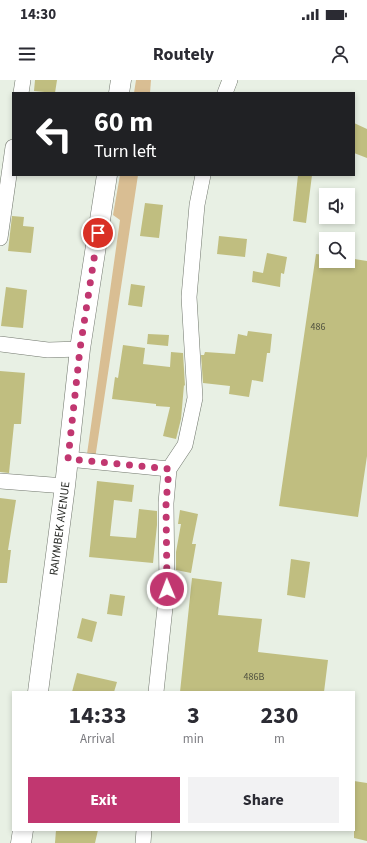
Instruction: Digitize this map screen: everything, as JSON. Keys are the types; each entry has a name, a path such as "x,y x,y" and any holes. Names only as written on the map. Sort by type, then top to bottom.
{"main road":[{"path":"119,92 121,80"},
{"name":"RAIYMBEK AVENUE","path":"38,691 65,486 80,349 107,176"},
{"path":"21,843 23,831"}],"street":[{"path":"21,92 22,80"},
{"path":"225,92 230,80"},
{"path":"0,238 12,154"},
{"path":"156,691 167,589 166,503 169,469 185,445 195,398 189,297 196,205 203,176"},
{"path":"0,344 48,350 80,349"},
{"path":"68,459 169,469"},
{"path":"0,481 65,486"},
{"path":"143,843 144,831"}],"shaded area":[{"path":"136,80 151,80 150,92 134,92"},
{"path":"120,176 138,176 95,459 87,454 120,220 113,215"}],"building":[{"path":"35,80 57,80 55,92 34,91"},
{"path":"355,123 367,129 367,158 355,153"},
{"path":"298,176 312,176 306,223 293,221"},
{"path":"145,203 163,205 159,238 140,236"},
{"path":"12,216 24,217 23,226 34,227 31,253 8,251"},
{"path":"219,236 247,239 245,257 217,254"},
{"path":"267,253 287,257 284,274 281,273 280,287 252,282 253,271 263,273"},
{"path":"316,254 319,254 319,268 355,268 355,259 367,261 367,456 358,517 279,506"},
{"path":"131,284 145,286 142,307 128,305"},
{"path":"6,287 27,290 23,328 1,326"},
{"path":"248,331 272,334 270,353 267,353 263,382 252,380 249,397 229,394 230,386 203,383 201,355 204,355 205,352 235,354 238,334 247,336"},
{"path":"148,334 169,335 168,346 147,344"},
{"path":"123,345 145,348 143,364 170,367 171,352 183,353 185,386 184,385 181,419 176,439 163,436 170,407 112,399 115,377 118,378"},
{"path":"0,371 25,373 21,424 14,424 9,473 0,472"},
{"path":"97,481 134,485 132,502 114,500 110,536 136,538 139,509 157,511 153,563 89,557"},
{"path":"0,498 16,500 8,550 11,550 7,583 0,583"},
{"path":"180,510 198,514 192,544 196,544 191,573 176,570 176,552 181,524 178,524"},
{"path":"291,559 310,562 305,598 287,595"},
{"path":"192,578 222,582 218,615 262,619 258,652 328,660 324,691 180,691"},
{"path":"110,594 125,596 122,616 107,614"},
{"path":"82,618 97,622 92,642 77,638"},
{"path":"77,673 117,682 114,691 72,691"},
{"path":"355,781 367,783 367,841 354,838"},
{"path":"56,831 98,831 95,843 55,843"}],"route":[{"path":"98,233 80,349 68,459 169,469 166,503 167,589"}]}
